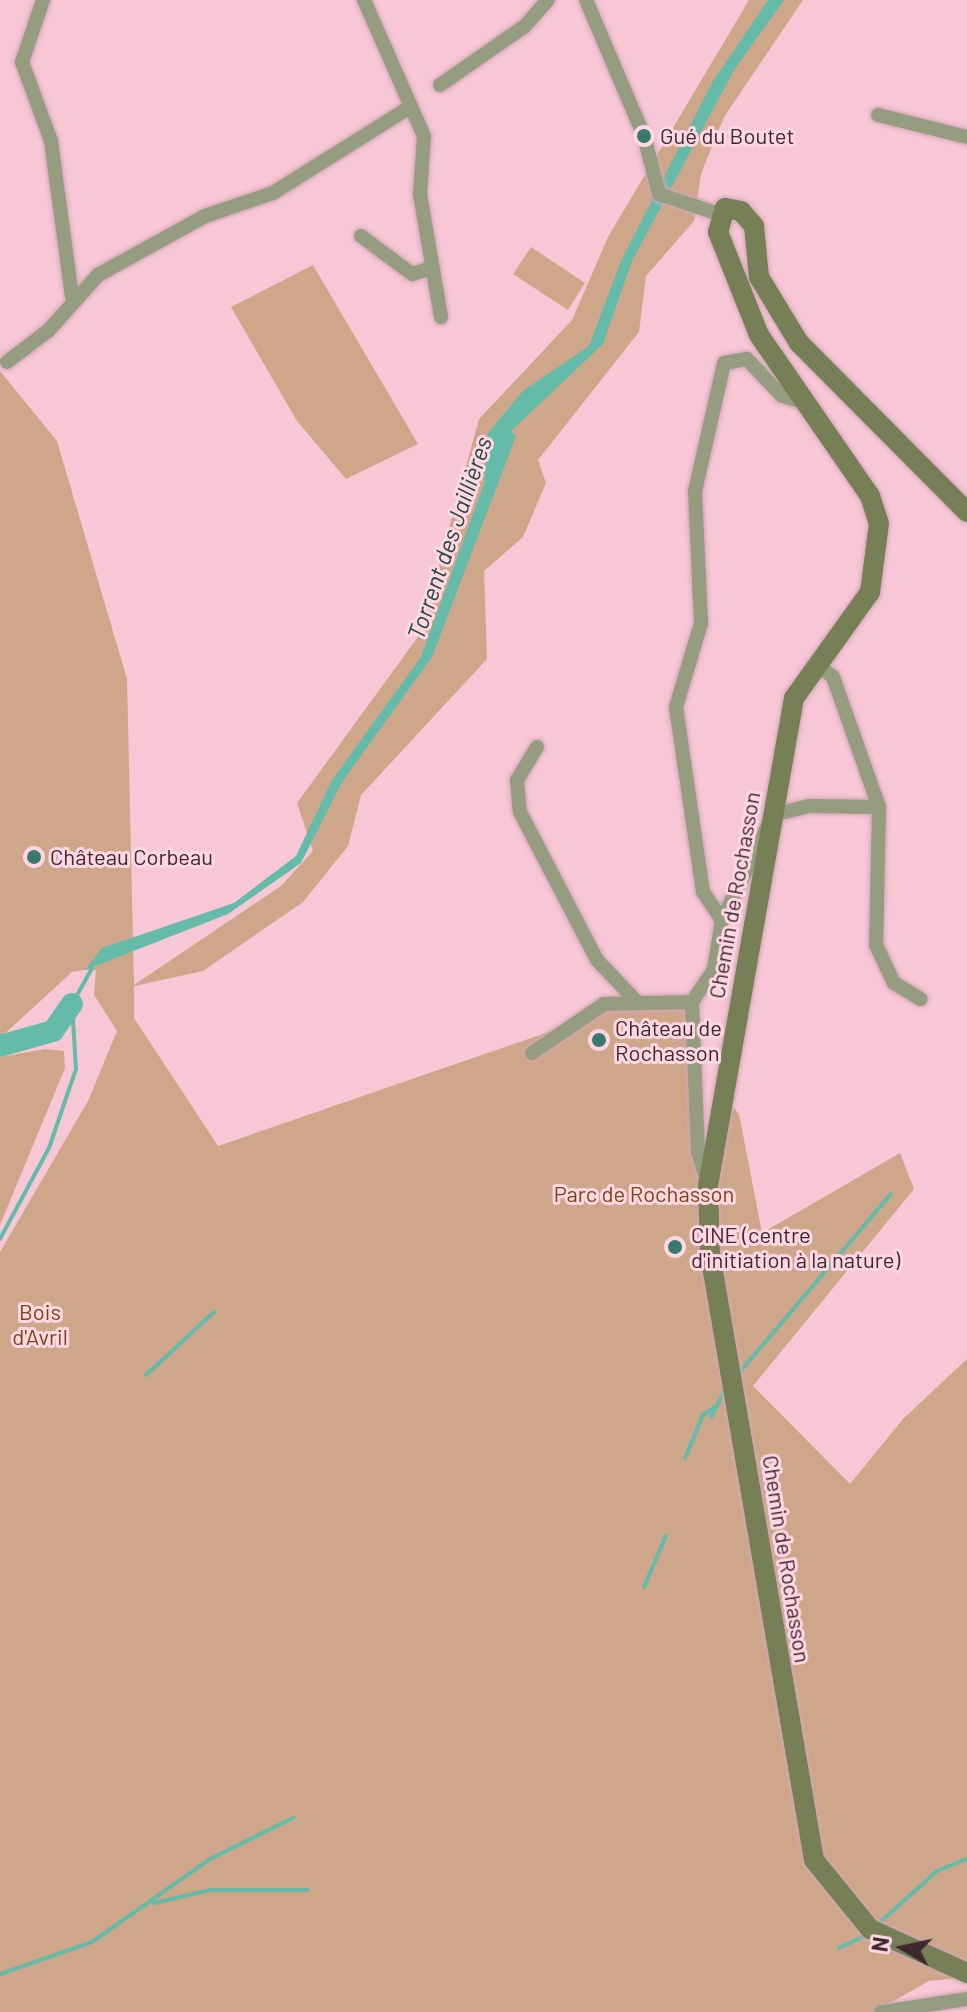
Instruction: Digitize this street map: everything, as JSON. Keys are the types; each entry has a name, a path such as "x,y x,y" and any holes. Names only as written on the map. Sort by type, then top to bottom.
{"street":[{"path":"43,0 22,62 51,141 72,296"},
{"path":"364,0 424,136 420,194 429,269 441,317"},
{"path":"440,85 525,26 548,0"},
{"path":"586,0 644,136 659,194 719,214 734,208 749,217 759,277 799,343 967,512"},
{"path":"7,362 49,330 72,296 159,239 273,193 410,107"},
{"path":"878,115 967,137"},
{"name":"Chemin de Rochasson","path":"719,214 722,246 759,335 801,401 870,496 879,523 870,592 853,625 816,664 794,698 708,1184 717,1307 807,1839 824,1879 870,1929 967,1973"},
{"path":"361,236 412,274 429,269"},
{"path":"722,920 703,892 676,707 701,623 698,465 724,363 747,359 782,396 801,401"},
{"path":"816,664 833,677 879,807 876,945 894,983 921,999"},
{"path":"537,747 517,780 520,812 597,960 636,1001"},
{"path":"708,1184 698,1153 692,1002 714,969 722,920 773,815 810,806 879,807"},
{"path":"532,1053 592,1009 636,1001 692,1002"},
{"path":"881,2012 967,1999"}],"green space":[{"path":"749,0 803,0 724,117 701,174 694,221 646,276 639,332 538,460 546,483 523,537 484,571 487,659 361,795 348,846 303,902 203,971 134,986 134,1018 218,1146 566,1026 592,1009 692,1002 707,1182 724,1096 739,1114 762,1233 900,1153 914,1189 753,1386 850,1484 903,1419 967,1359 967,1977 929,1981 874,2012 0,2012 0,1252 88,1101 117,1031 94,995 96,970 85,970 72,972 0,1038 0,371 57,441 127,679 134,985 281,886 313,851 297,803 420,634 479,419 572,320 608,237"},
{"path":"531,247 585,283 568,310 513,274"},
{"path":"313,265 418,444 346,479 297,421 231,307"},
{"path":"45,1049 64,1051 65,1068 0,1225 0,1057"}],"shaded area":[{"path":"768,0 784,0 734,70 632,261 603,344 511,431 516,436 432,657 342,782 301,863 228,914 85,970 102,948 234,903 296,856 332,780 421,657 484,484 488,433 523,391 589,346 621,261 713,81"}],"waterway":[{"path":"0,1239 49,1148 76,1069 72,1004 92,968"},
{"path":"0,1046 53,1031 72,1004"},
{"path":"739,1373 891,1194"},
{"path":"146,1375 214,1312"},
{"path":"711,1417 725,1390"},
{"path":"685,1458 703,1415 717,1406"},
{"path":"644,1587 666,1536"},
{"path":"0,1974 92,1942 210,1859 293,1818"},
{"path":"877,1925 937,1871 967,1859"},
{"path":"154,1903 210,1890 308,1890"},
{"path":"839,1948 867,1935"}],"place":[{"name":"Gué du Boutet","path":"644,136"},
{"name":"Château Corbeau","path":"34,857"},
{"name":"Château de Rochasson","path":"599,1040"},
{"name":"CINE (centre d'initiation à la nature)","path":"675,1247"}],"water label":[{"name":"Torrent des Jaillières","path":"449,538"}],"park label":[{"name":"Parc de Rochasson","path":"644,1194"},
{"name":"Bois d'Avril","path":"40,1324"}]}
